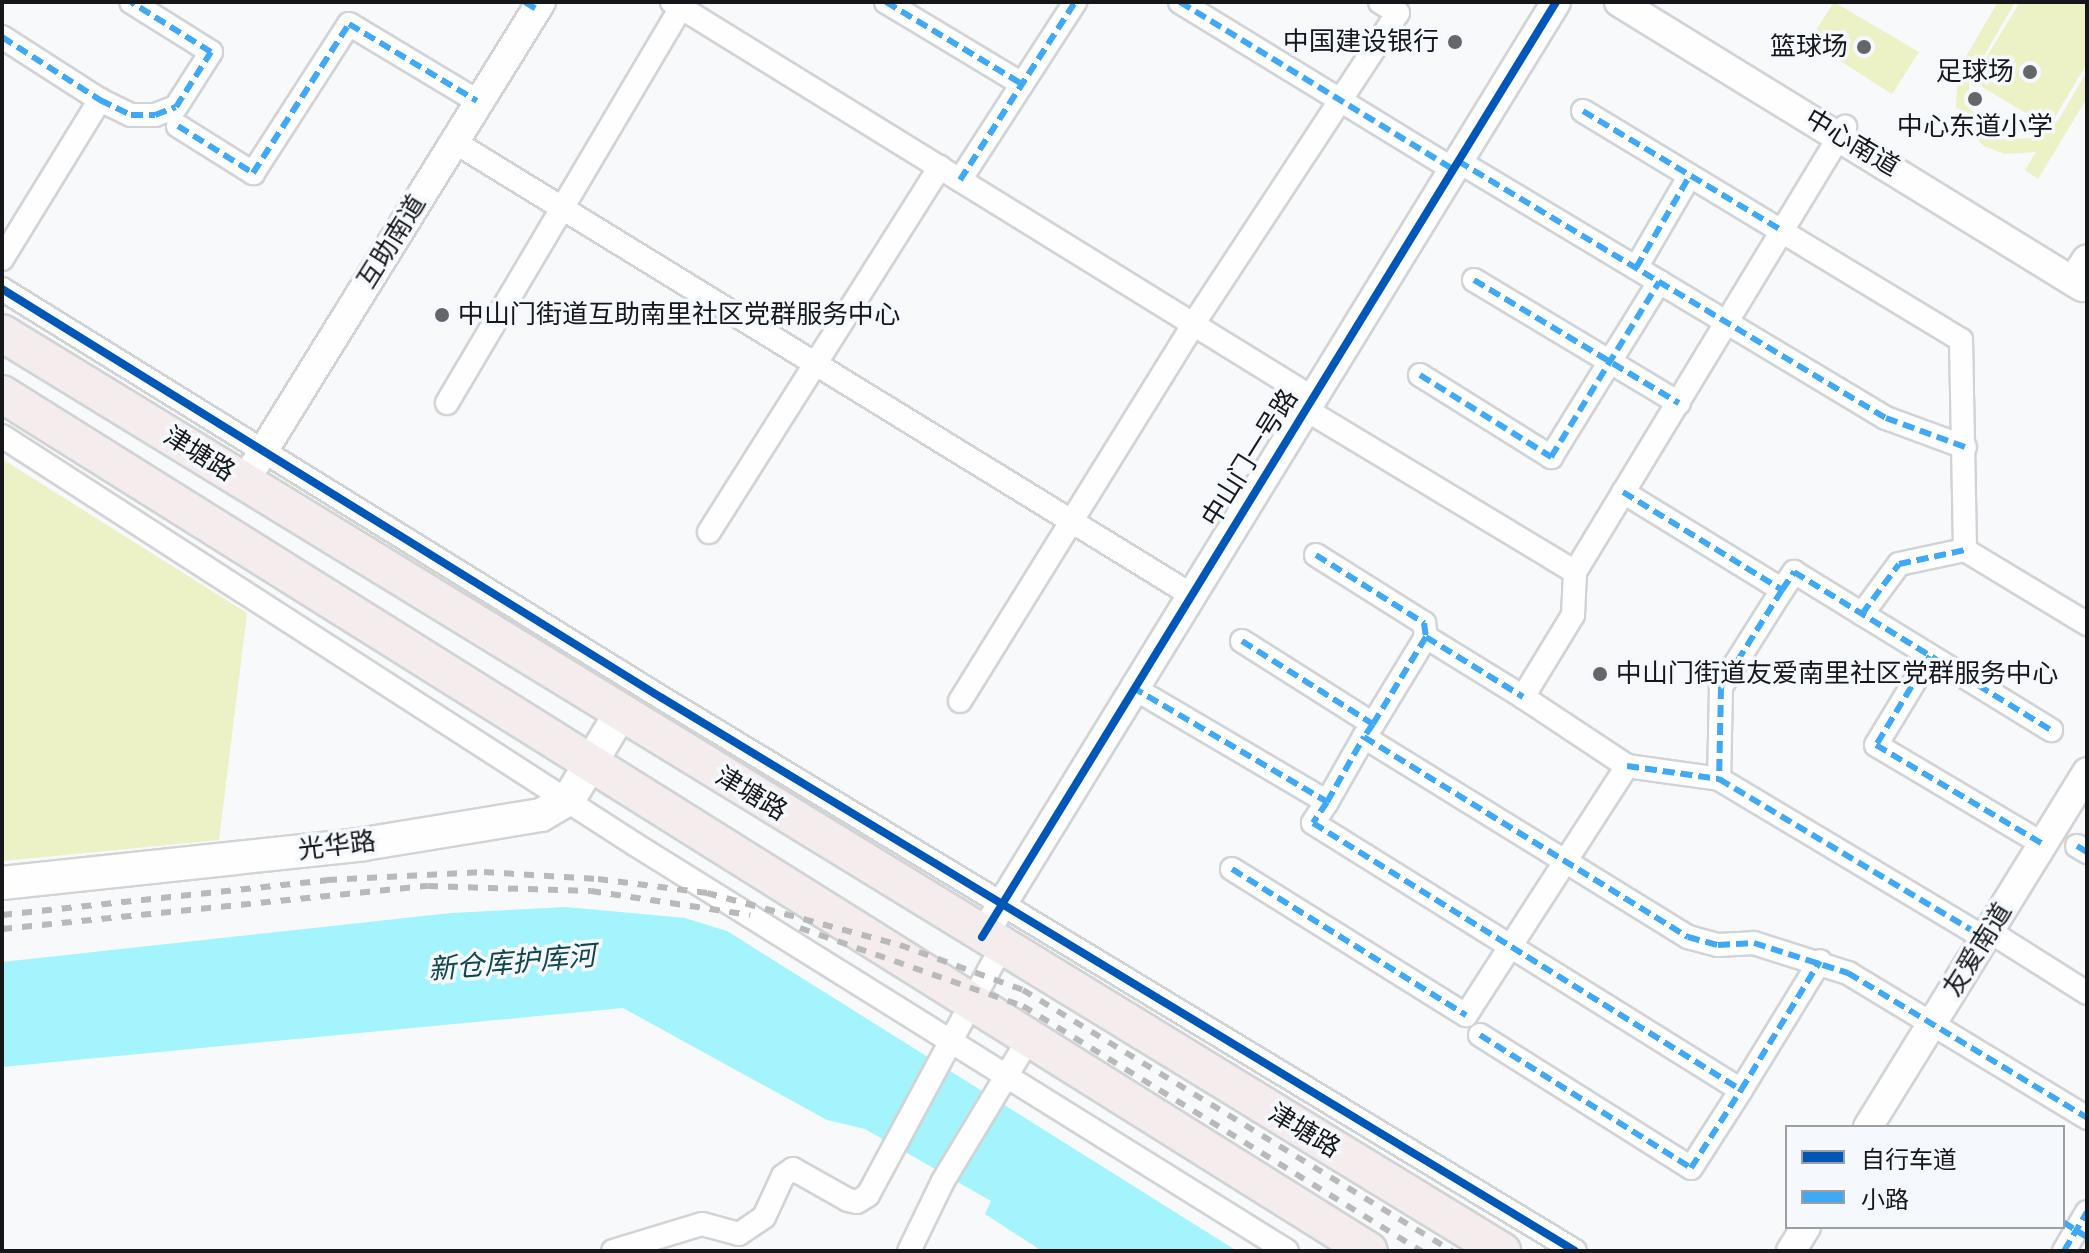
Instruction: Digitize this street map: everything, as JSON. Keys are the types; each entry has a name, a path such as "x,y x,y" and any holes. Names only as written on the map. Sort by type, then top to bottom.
{"main road":[{"name":"津塘路","path":"2,333 254,467 620,714 1502,1251"},
{"name":"津塘路","path":"2,394 592,761 1028,1040 1369,1251"},
{"path":"569,799 620,714"},
{"name":"光华路","path":"2,883 504,824 541,815 569,799"}],"street":[{"path":"2,37 100,100 131,115 155,115 176,107 211,52 131,2"},
{"path":"886,2 1022,84"},
{"path":"960,180 1075,2"},
{"path":"1180,2 1340,105 1455,165 1636,268 1886,418 1965,447"},
{"path":"960,701 1194,323 1398,13 1380,2"},
{"name":"中山门一号路","path":"991,942 1002,900 1556,2"},
{"name":"中心南道","path":"1619,2 1843,131"},
{"name":"中心南道","path":"1644,2 2084,281"},
{"name":"互助南道","path":"254,467 534,4"},
{"path":"447,403 563,210 679,4 1194,323 1308,403 1575,572"},
{"path":"178,126 253,173 349,24 477,101"},
{"path":"2,259 100,100"},
{"path":"1583,111 1961,340 1965,550"},
{"path":"1523,697 1573,615 1575,572 1843,131"},
{"path":"453,141 1190,594"},
{"path":"709,532 813,363 940,167"},
{"path":"1636,268 1689,177"},
{"path":"1474,280 1679,403"},
{"path":"1420,375 1551,457 1659,282"},
{"path":"2,289 254,467 1002,900 1575,1251"},
{"path":"2,436 569,799 1287,1251"},
{"path":"1623,492 1782,590"},
{"path":"1862,614 1899,564 1965,550 2087,624"},
{"path":"1316,555 1424,623 1426,637 1313,823 1741,1090"},
{"path":"1719,779 1721,687 1794,572 2051,730"},
{"path":"1426,637 1627,766 1719,779 2087,993"},
{"path":"1242,641 1368,730 1565,861 1688,937 1718,945 1754,943 1820,961 1933,1022 2087,1118"},
{"path":"1930,656 1876,745 2043,844"},
{"path":"1132,687 1327,802"},
{"path":"1232,869 1466,1015 1627,766"},
{"name":"友爱南道","path":"1869,1125 2087,772"},
{"path":"613,1251 702,1224 739,1234 764,1217 783,1176 793,1169 857,1202 868,1195 940,1069 971,1001 991,942"},
{"path":"1480,1035 1691,1168 1820,961"},
{"path":"909,1251 943,1181 1028,1040"},
{"path":"2064,1251 2078,1225"},
{"path":"1791,1251 1805,1229"}],"green space":[{"name":"篮球场","path":"1834,2 1919,52 1892,94 1809,41"},
{"path":"1998,2 2015,2 1969,82 1971,108 1983,126 2003,139 2037,138 2059,119 2087,72 2087,98 2038,179 2025,170 2036,152 2005,154 1984,146 1966,129 1956,107 1958,70"},
{"name":"足球场","path":"2020,2 2087,2 2087,63 2049,127 1972,81"},
{"path":"2,459 247,613 219,840 2,861"}],"water":[{"name":"新仓库护库河","path":"566,907 685,918 727,931 1237,1251 1042,1251 985,1214 991,1201 865,1129 827,1120 623,1008 2,1067 2,962 451,913"}],"railway":[{"path":"2,915 327,880 484,872 598,879 707,893 900,945 1023,990 1452,1251"},
{"path":"2,929 428,886 591,891 750,915"},
{"path":"800,928 1023,1006 1422,1251"}],"marked path":[{"path":"2,37 100,100 131,115 155,115 176,107 211,52 131,2"},
{"path":"525,2 536,9"},
{"path":"886,2 1022,84"},
{"path":"960,180 1075,2"},
{"path":"1180,2 1452,169"},
{"path":"178,126 253,173 349,24 477,101"},
{"path":"1583,111 1783,231"},
{"path":"1458,161 1886,418 1965,447"},
{"path":"1636,268 1689,177"},
{"path":"1474,280 1679,403"},
{"path":"1420,375 1551,457 1659,282"},
{"path":"1623,492 1782,590 1721,687 1719,779 1985,938"},
{"path":"1862,614 1899,564 1965,550"},
{"path":"1316,555 1424,623 1426,637"},
{"path":"1782,590 1794,572 2051,730"},
{"path":"1373,724 1426,637 1523,697"},
{"path":"1242,641 1373,724 1364,737 1688,937 1718,945 1754,943 1848,973 2087,1118"},
{"path":"1930,656 1876,745 2043,844"},
{"path":"1132,687 1327,802 1313,823 1741,1090 1820,961"},
{"path":"1327,802 1364,737"},
{"path":"1627,766 1719,779"},
{"path":"2077,846 2087,852"},
{"path":"1232,869 1466,1015"},
{"path":"1480,1035 1691,1168 1741,1090"},
{"path":"2064,1251 2087,1212"},
{"path":"2065,1223 2087,1237"}],"cycle path":[{"path":"982,937 1556,2"},
{"path":"2,289 662,698 1575,1251"}],"place":[{"name":"中国建设银行","path":"1455,42"},
{"name":"篮球场","path":"1864,47"},
{"name":"足球场","path":"2030,72"},
{"name":"中心东道小学","path":"1975,99"},
{"name":"中山门街道互助南里社区党群服务中心","path":"442,315"},
{"name":"中山门街道友爱南里社区党群服务中心","path":"1600,674"}]}
